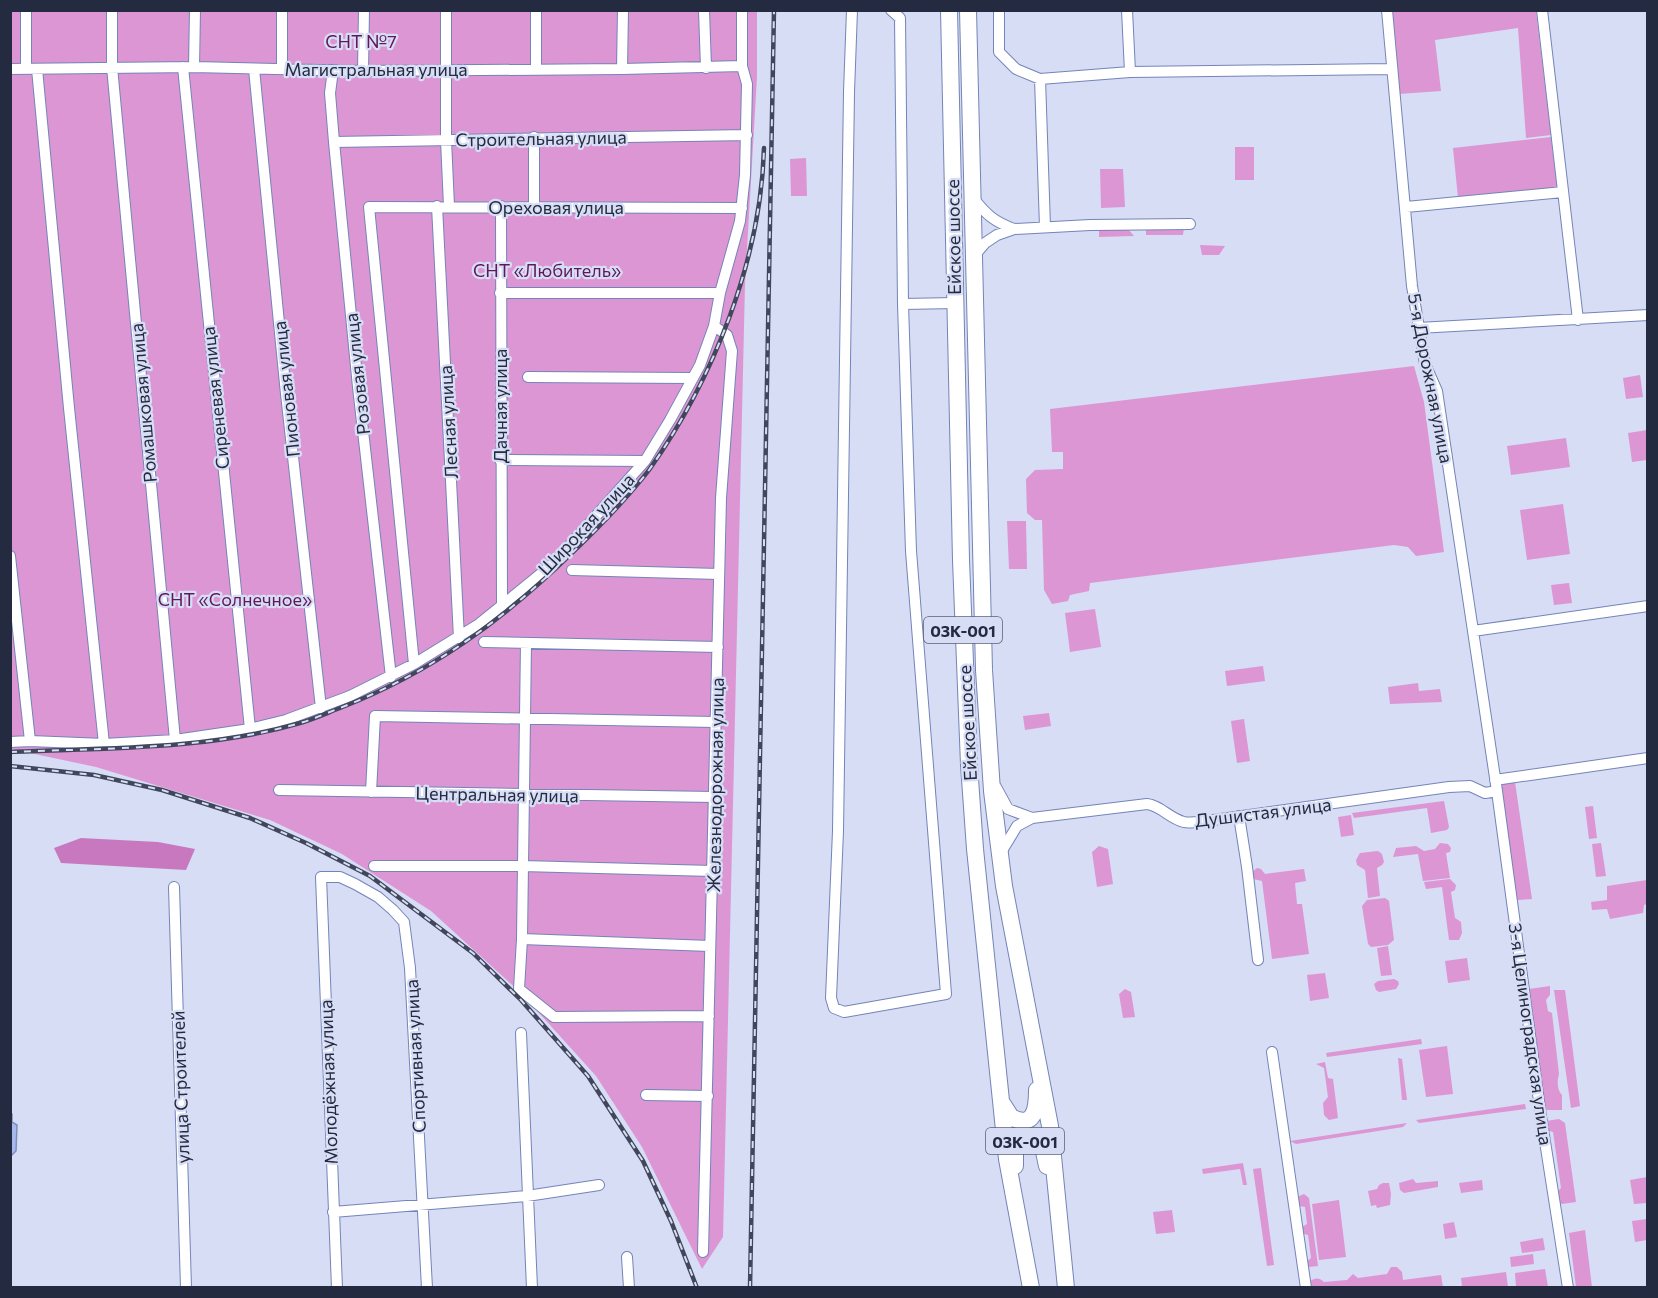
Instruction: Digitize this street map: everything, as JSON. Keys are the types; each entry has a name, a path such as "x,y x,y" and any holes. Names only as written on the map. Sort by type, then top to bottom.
{"main road":[{"name":"Ейское шоссе","path":"949,10 963,638 969,765 975,849 1007,1159 1031,1287"},
{"name":"Ейское шоссе","path":"968,10 984,670 991,776 999,856 1052,1135 1066,1287"},
{"name":"03К-001","path":"1002,1101 1006,1112 1015,1120 1023,1120 1034,1115 1037,1107 1036,1050"},
{"name":"03К-001","path":"1024,1246 1013,1155 1017,1145 1022,1141 1034,1141 1040,1144 1045,1151 1061,1237"}],"street":[{"path":"26,10 104,744"},
{"name":"Ромашковая улица","path":"112,10 112,67 175,740"},
{"path":"194,67 195,10"},
{"path":"282,10 282,69"},
{"path":"363,71 364,10"},
{"path":"446,10 446,140 449,206"},
{"path":"536,10 536,69"},
{"path":"622,69 623,10"},
{"path":"704,10 706,68"},
{"name":"Широкая улица","path":"10,742 104,744 175,740 250,729 286,720 321,708 391,677 459,638 502,607 553,564 645,461 700,365 714,326 742,208 747,135 747,84 742,66 742,10"},
{"path":"852,10 838,819 831,998 834,1008 844,1012 946,994 911,551 903,304 900,18 891,10"},
{"path":"999,10 999,52 1016,69 1040,79 1131,72 1392,69"},
{"path":"1127,10 1131,72"},
{"name":"5-я Дорожная улица","path":"1387,10 1412,286 1425,364 1437,391 1496,785"},
{"path":"1542,10 1578,320"},
{"name":"Магистральная улица","path":"10,69 194,67 363,71 742,66"},
{"name":"Сиреневая улица","path":"183,67 250,729"},
{"name":"Пионовая улица","path":"254,69 286,394 321,708"},
{"name":"Розовая улица","path":"333,70 330,93 334,142 358,387 391,677"},
{"path":"1040,79 1045,227"},
{"name":"Строительная улица","path":"334,142 747,135"},
{"path":"534,137 534,207"},
{"path":"1406,207 1563,192"},
{"path":"973,198 996,222 1014,229"},
{"name":"Лесная улица","path":"437,206 459,638"},
{"name":"Дачная улица","path":"501,206 502,607"},
{"name":"Ореховая улица","path":"414,664 369,207 742,208"},
{"path":"974,256 985,243 1014,229 1190,224"},
{"path":"500,293 720,293"},
{"path":"903,304 955,303"},
{"path":"1418,328 1647,315"},
{"name":"Железнодорожная улица","path":"703,1252 721,498 732,351 727,336 714,326"},
{"path":"528,377 692,378"},
{"path":"500,460 645,461"},
{"path":"10,556 30,741"},
{"path":"572,570 719,574"},
{"path":"1473,631 1647,606"},
{"path":"484,642 718,647"},
{"path":"526,643 522,795 522,939 519,989 554,1017 709,1016"},
{"path":"371,792 375,716 716,722"},
{"name":"Душистая улица","path":"1032,818 1147,804 1184,822 1449,787 1470,786 1485,793 1496,785 1647,759"},
{"path":"991,776 1008,808 1032,818"},
{"name":"3-я Целиноградская улица","path":"1496,785 1541,1116 1568,1287"},
{"name":"Центральная улица","path":"279,790 714,797"},
{"path":"1239,816 1258,960"},
{"path":"999,856 1017,826 1032,818"},
{"path":"374,866 713,871"},
{"name":"Спортивная улица","path":"321,877 340,877 355,884 378,897 404,922 410,968 427,1287"},
{"name":"Молодёжная улица","path":"321,877 337,1287"},
{"name":"улица Строителей","path":"174,887 186,1287"},
{"path":"522,939 710,946"},
{"path":"521,1033 532,1287"},
{"path":"1272,1052 1306,1287"},
{"path":"646,1095 708,1096"},
{"path":"333,1212 527,1196 599,1185"},
{"path":"627,1257 629,1287"}],"green space":[{"path":"11,11 757,11 757,77 745,284 723,1237 702,1269 642,1147 596,1076 521,993 431,911 342,854 270,820 96,767 11,749"},
{"path":"1392,11 1536,11 1551,135 1526,138 1518,28 1435,40 1441,91 1399,94"},
{"path":"1551,137 1557,187 1458,198 1453,148"},
{"path":"1235,147 1254,147 1254,180 1235,180"},
{"path":"806,158 807,196 791,196 790,159"},
{"path":"1100,169 1123,169 1125,207 1101,208"},
{"path":"1099,228 1128,229 1134,236 1099,237"},
{"path":"1146,228 1184,228 1183,235 1146,235"},
{"path":"1200,245 1225,246 1219,255 1202,255"},
{"path":"1414,366 1424,402 1444,552 1416,556 1408,547 1394,545 1090,583 1089,591 1070,595 1068,601 1052,604 1044,590 1042,520 1035,520 1027,513 1026,479 1035,470 1063,469 1063,452 1052,452 1050,409"},
{"path":"1640,375 1643,397 1626,399 1623,378"},
{"path":"1647,430 1647,460 1632,462 1628,433"},
{"path":"1566,438 1570,467 1511,475 1507,446"},
{"path":"1563,504 1570,554 1527,560 1520,510"},
{"path":"1007,521 1026,521 1027,569 1009,569"},
{"path":"1569,583 1572,603 1554,605 1551,585"},
{"path":"1095,609 1101,647 1070,652 1065,613"},
{"path":"1263,666 1265,681 1227,686 1225,671"},
{"path":"1418,683 1419,691 1440,689 1442,702 1390,704 1388,687"},
{"path":"1049,713 1051,726 1025,730 1023,716"},
{"path":"1244,719 1250,761 1237,763 1231,721"},
{"path":"1504,782 1515,782 1532,899 1518,900 1515,897 1501,788"},
{"path":"1444,801 1449,827 1447,830 1431,833 1427,808 1354,818 1352,813"},
{"path":"1593,806 1597,838 1589,839 1585,807"},
{"path":"1351,815 1354,835 1341,837 1338,817"},
{"path":"1440,843 1448,844 1451,848 1450,852 1446,853 1450,878 1423,881 1418,854 1393,857 1396,848 1416,846 1424,851 1435,849"},
{"path":"1601,843 1606,876 1596,877 1592,844"},
{"path":"1099,846 1108,849 1113,884 1097,887 1092,852"},
{"path":"1378,851 1382,854 1384,862 1377,868 1380,896 1368,898 1365,870 1357,865 1356,860 1360,853"},
{"path":"1257,868 1265,874 1304,869 1306,881 1295,883 1297,904 1302,904 1309,954 1272,959 1262,881 1253,879 1252,872"},
{"path":"1450,879 1456,885 1455,890 1451,892 1455,918 1461,922 1462,933 1459,940 1449,940 1442,887 1426,889 1424,882"},
{"path":"1647,880 1647,904 1644,905 1643,913 1610,919 1607,909 1592,910 1591,902 1607,900 1607,886"},
{"path":"1385,898 1389,901 1394,940 1388,945 1371,947 1368,944 1362,906 1367,900"},
{"path":"1388,946 1392,975 1381,976 1377,948"},
{"path":"1467,958 1470,980 1448,983 1445,961"},
{"path":"1325,973 1329,998 1310,1001 1307,975"},
{"path":"1394,979 1399,984 1396,989 1379,992 1376,990 1374,984 1378,981"},
{"path":"1550,986 1550,995 1546,1000 1548,1011 1552,1013 1562,1110 1545,1110 1529,989"},
{"path":"1125,989 1131,992 1135,1017 1123,1018 1119,994"},
{"path":"1554,990 1565,990 1580,1106 1571,1108"},
{"path":"1421,1039 1422,1044 1327,1057 1326,1053"},
{"path":"1447,1046 1453,1094 1426,1097 1419,1050"},
{"path":"1398,1058 1402,1059 1407,1100 1402,1100"},
{"path":"1325,1062 1328,1078 1333,1079 1338,1118 1329,1120 1324,1115 1323,1103 1328,1097 1324,1068 1316,1064"},
{"path":"1525,1104 1526,1109 1419,1123 1416,1120"},
{"path":"1559,1119 1565,1123 1576,1202 1562,1204 1557,1202 1556,1193 1561,1188 1553,1132 1546,1130 1546,1121"},
{"path":"1407,1123 1403,1127 1296,1144 1290,1141"},
{"path":"1243,1163 1247,1185 1243,1185 1240,1169 1203,1174 1202,1169"},
{"path":"1261,1168 1274,1265 1267,1266 1253,1169"},
{"path":"1647,1177 1647,1203 1634,1204 1630,1180"},
{"path":"1413,1179 1416,1183 1438,1181 1438,1187 1404,1193 1400,1190 1399,1183"},
{"path":"1482,1180 1483,1190 1461,1193 1459,1183"},
{"path":"1383,1183 1389,1183 1390,1205 1377,1208 1376,1205 1371,1206 1368,1191 1377,1189"},
{"path":"1304,1194 1309,1198 1318,1266 1309,1267 1306,1262 1311,1258 1308,1235 1304,1234 1302,1227 1307,1224 1305,1207 1299,1206 1297,1197"},
{"path":"1339,1200 1346,1257 1319,1260 1312,1204"},
{"path":"1172,1210 1175,1232 1156,1234 1153,1212"},
{"path":"1647,1219 1647,1240 1635,1242 1632,1221"},
{"path":"1454,1222 1457,1237 1445,1239 1443,1224"},
{"path":"1585,1230 1592,1287 1576,1287 1569,1233"},
{"path":"1543,1238 1545,1250 1522,1253 1520,1242"},
{"path":"1533,1254 1534,1264 1511,1267 1510,1257"},
{"path":"1391,1267 1397,1267 1402,1272 1403,1280 1441,1275 1443,1287 1309,1288 1308,1284 1315,1278 1324,1282 1347,1280 1353,1274 1358,1278 1387,1274"},
{"path":"1545,1269 1548,1287 1516,1287 1515,1273"},
{"path":"1506,1272 1508,1287 1462,1287 1461,1278"}],"shaded area":[{"path":"81,838 158,842 195,849 186,870 61,863 54,848"}],"water":[{"path":"11,1114 12,1122 17,1125 16,1151 11,1156"}],"railway":[{"path":"750,1288 774,10"},
{"path":"10,752 193,743 265,732 300,723 374,694 405,678 464,642 519,601 582,543 631,492 649,470 694,397 713,358 743,275 754,233 761,190 764,148"},
{"path":"10,766 94,775 162,790 250,818 306,843 370,876 473,953 521,1000 588,1076 643,1161 671,1221 697,1288"}],"park label":[{"name":"СНТ №7","path":"361,41"},
{"name":"СНТ «Любитель»","path":"547,270"},
{"name":"СНТ «Солнечное»","path":"235,599"}]}
